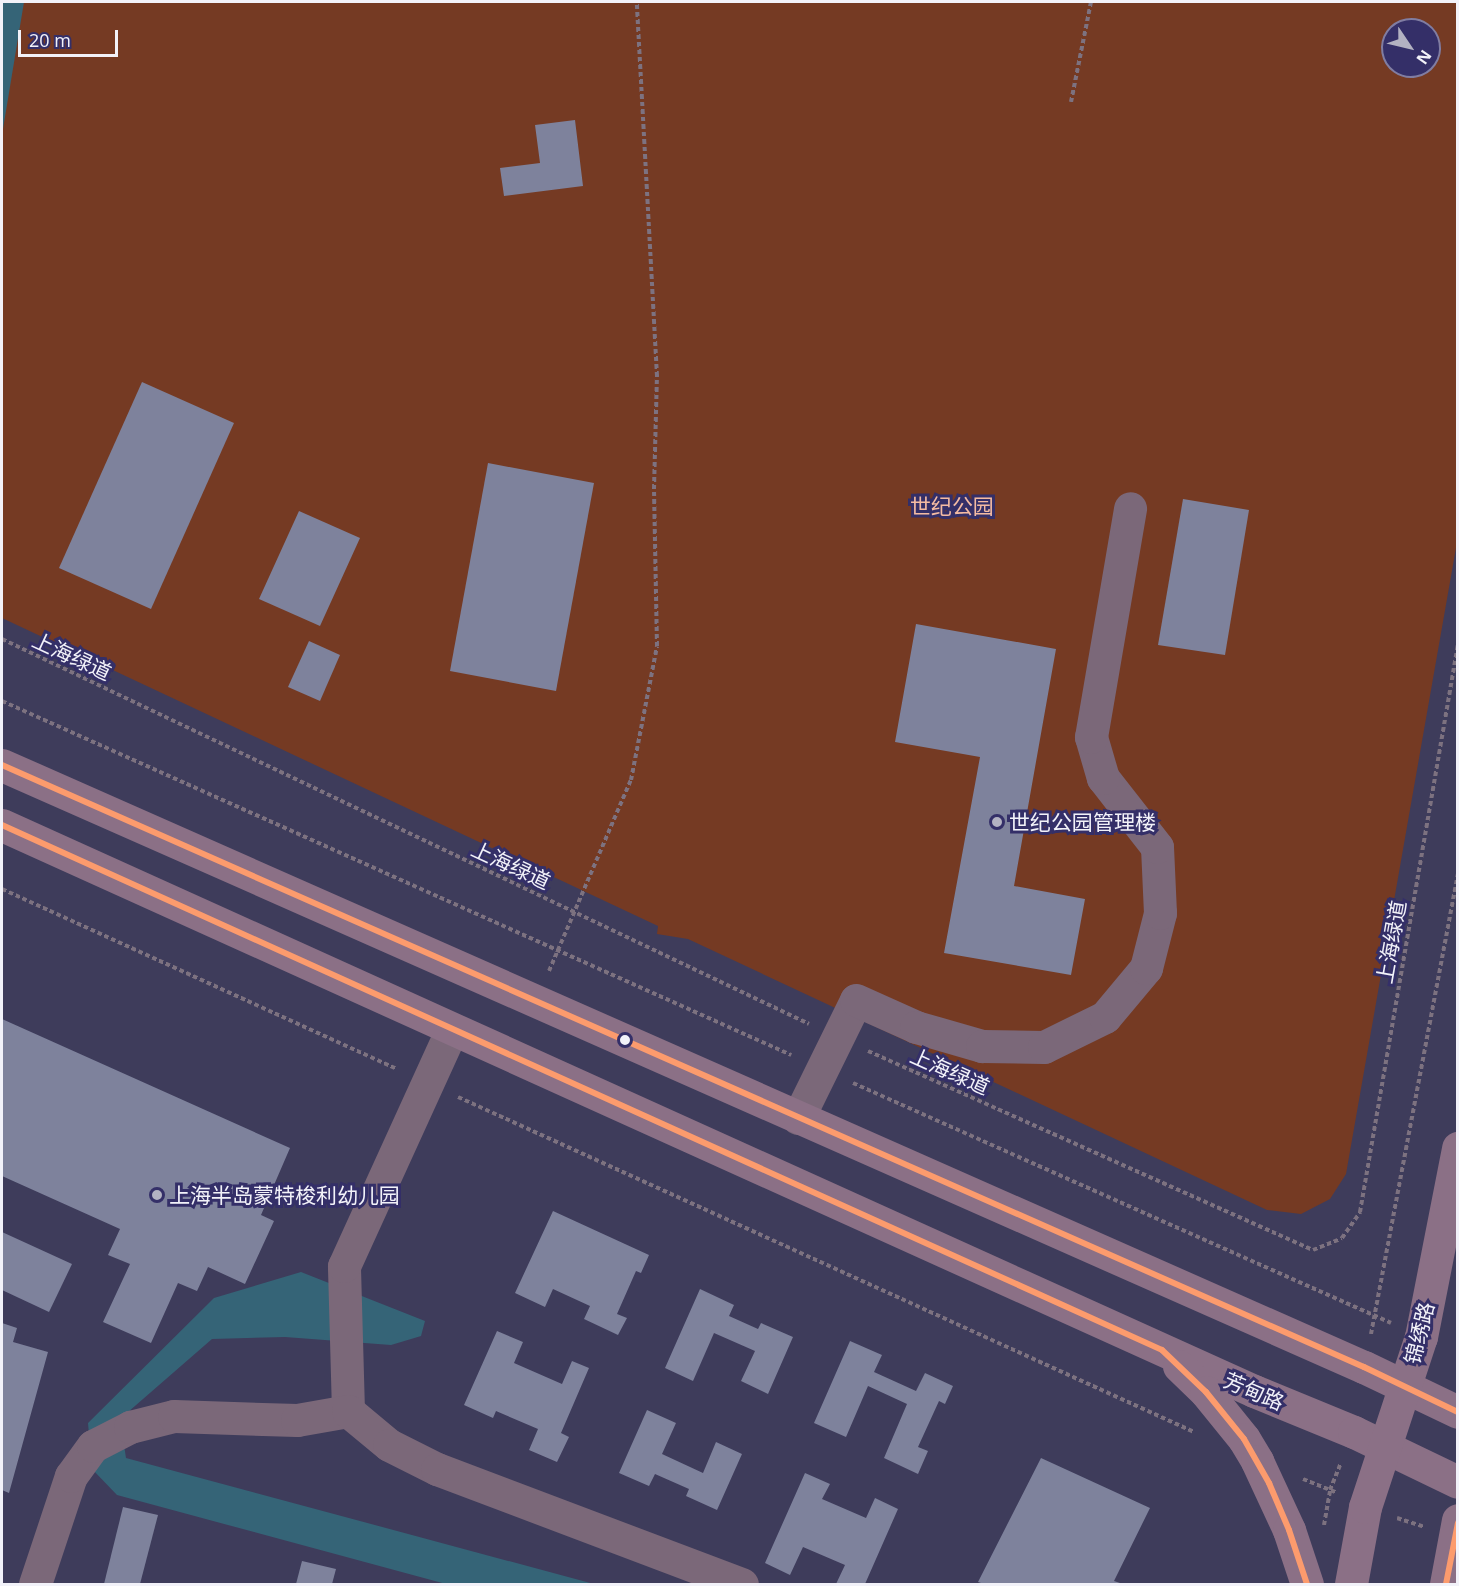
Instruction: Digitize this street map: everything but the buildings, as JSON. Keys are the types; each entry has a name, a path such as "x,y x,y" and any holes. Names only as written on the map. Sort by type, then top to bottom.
{"main road":[{"path":"2,765 1364,1367 1458,1412"},
{"name":"芳甸路","path":"2,825 1162,1350 1354,1432 1458,1482"},
{"name":"锦绣路","path":"1351,1584 1365,1507 1421,1337 1458,1148"},
{"path":"1162,1350 1206,1392 1244,1439 1257,1461 1289,1530 1307,1584"},
{"path":"1446,1584 1455,1529"}],"lane":[{"path":"798,1118 856,1000 916,1027 982,1046 1044,1047 1105,1017 1146,968 1160,913 1157,848 1103,778 1092,737 1130,508"},
{"path":"348,1411 344,1266 452,1029"},
{"path":"35,1584 71,1476 93,1446 130,1427 174,1416 297,1420 348,1411 389,1444 437,1469 742,1584"}],"path":[{"path":"535,1002 576,912 631,780 657,646 654,489 657,376 637,2"},
{"path":"1071,102 1091,2"},
{"name":"上海绿道","path":"2,639 839,1038 1313,1250 1342,1238 1360,1212 1458,644"},
{"path":"2,701 1421,1337"},
{"path":"1364,1367 1458,872"},
{"path":"2,889 1203,1436"},
{"path":"1322,1537 1330,1490 1354,1432"},
{"path":"1257,1461 1330,1490 1365,1507 1455,1529"}],"green space":[{"name":"世纪公园","path":"2,2 1457,2 1457,542 1346,1174 1330,1199 1301,1214 1267,1210 688,939 657,934 658,926 2,618"}],"water":[{"path":"2,2 24,2 2,135"},
{"path":"301,1272 425,1321 421,1336 391,1345 285,1337 212,1339 120,1419 126,1458 594,1584 446,1584 117,1495 92,1469 88,1423 214,1298"}],"transit line":[{"path":"2,765 1364,1367 1458,1412"},
{"path":"2,825 1162,1350 1206,1392 1244,1439 1269,1483 1289,1530 1307,1584"},
{"path":"1446,1584 1458,1523"}],"place":[{"name":"世纪公园管理楼","path":"997,822"},
{"name":"上海半岛蒙特梭利幼儿园","path":"157,1195"}]}
